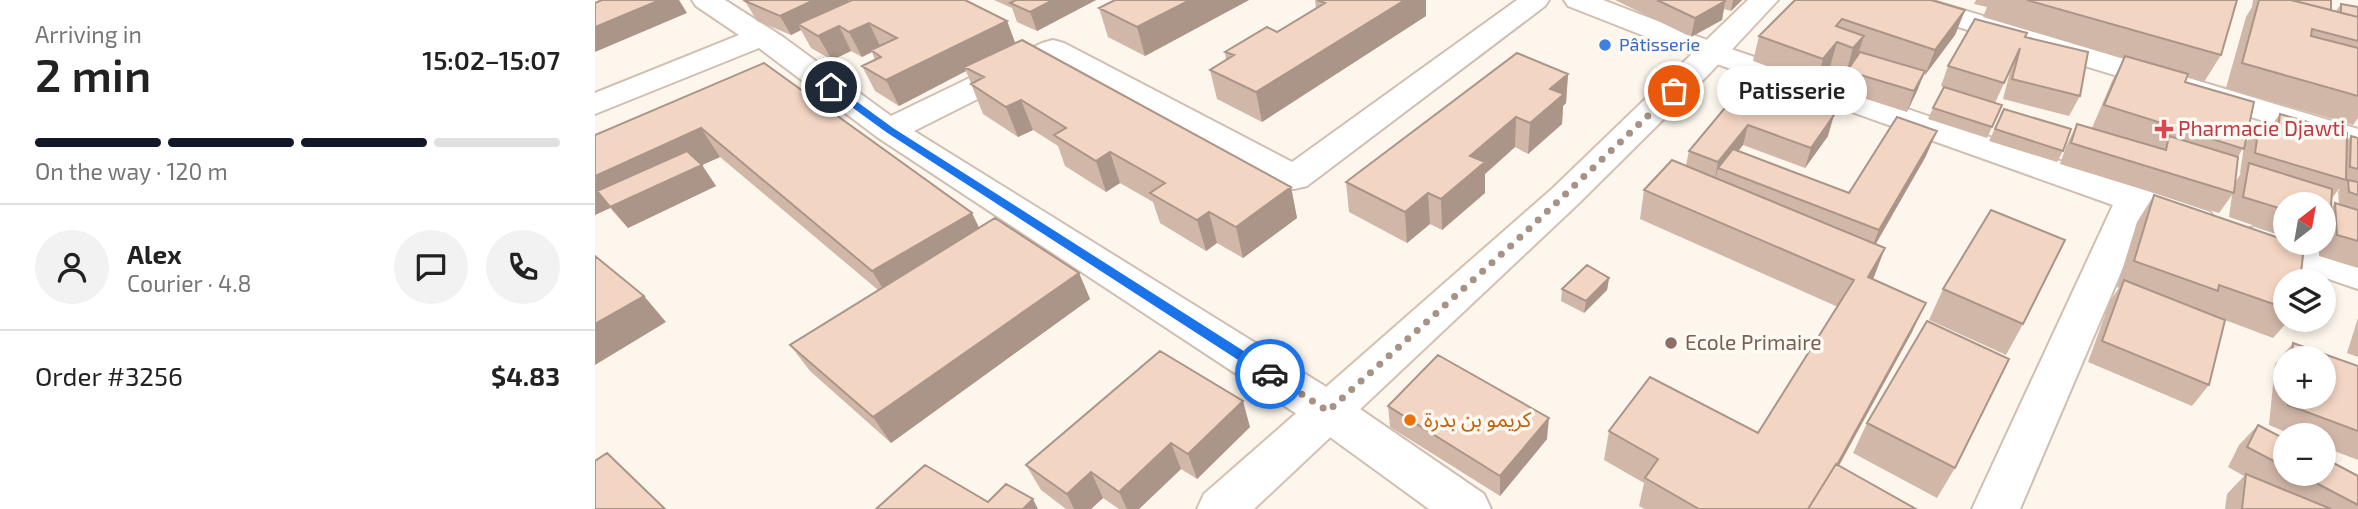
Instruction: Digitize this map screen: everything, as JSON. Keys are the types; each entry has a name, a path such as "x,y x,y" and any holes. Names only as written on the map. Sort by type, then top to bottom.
{"street":[{"path":"706,0 777,37 889,130 1328,411 1467,509"},
{"path":"889,130 1053,48 1294,178 1535,0"},
{"path":"1578,0 1714,53 2358,275"},
{"path":"1221,509 1515,242 1714,53 1764,0"},
{"path":"1901,0 2358,139"},
{"path":"595,104 777,37"},
{"path":"1996,509 2134,199"}],"building":[{"path":"602,0 660,0 595,27 595,3"},
{"path":"814,0 780,16 745,1"},
{"path":"852,0 965,0 1007,21 886,80 862,66 881,57 871,50 897,38 869,23 849,32 839,26 818,36 798,24"},
{"path":"1016,0 1053,0 1030,12 1010,3"},
{"path":"1115,0 1190,0 1137,27 1099,8"},
{"path":"1317,0 1405,0 1256,92 1210,70 1234,55 1225,52 1267,27 1277,32 1325,3"},
{"path":"1657,0 1724,0 1725,1 1695,18"},
{"path":"1795,0 1931,0 1965,10 1935,50 1842,19 1836,26 1864,36 1853,48 1837,42 1823,59 1759,36"},
{"path":"2027,0 2237,0 2221,55"},
{"path":"2259,0 2291,0 2358,17 2358,41 2312,29 2311,36 2358,48 2358,96 2242,63"},
{"path":"2291,0 2331,0 2331,10"},
{"path":"2341,4 2358,7 2358,17 2341,13"},
{"path":"1975,19 2027,33 2025,37 2088,52 2080,96 2012,79 2020,48 2004,83 1948,66"},
{"path":"1022,40 1291,187 1236,227 1209,212 1197,220 1150,193 1165,183 1110,152 1096,161 1054,135 1066,128 1021,100 1006,107 971,84 984,77 964,67"},
{"path":"1860,52 1925,71 1914,91 1847,71"},
{"path":"1517,53 1568,74 1550,89 1564,94 1530,123 1516,117 1470,156 1485,162 1441,199 1428,193 1405,212 1346,182"},
{"path":"2125,56 2188,74 2185,82 2254,102 2244,149 2104,105"},
{"path":"764,63 972,213 872,271 701,128 595,176 595,135"},
{"path":"1944,87 2002,105 1992,127 1933,108"},
{"path":"1770,93 1834,115 1811,148 1748,125 1718,162 1689,151 1734,97 1759,105"},
{"path":"2004,109 2071,129 2063,151 1995,129"},
{"path":"2280,114 2347,133 2346,180 2255,153 2259,124 2278,130"},
{"path":"1897,117 1937,131 1879,230 1718,168 1733,149 1849,193"},
{"path":"2077,124 2166,150 2169,136 2238,157 2234,193 2071,143"},
{"path":"2351,136 2358,138 2358,169 2350,167"},
{"path":"687,151 702,165 610,207 597,191"},
{"path":"1672,160 1885,248 1868,277 1926,303 1837,465 1808,509 1699,509 1645,478 1658,459 1609,431 1650,377 1758,433 1854,280 1644,190"},
{"path":"2249,163 2332,189 2332,192 2273,192 2273,206 2243,197"},
{"path":"2348,180 2358,182 2358,195 2349,192"},
{"path":"2154,195 2273,236 2273,256 2303,256 2301,269 2273,269 2273,304 2219,285 2218,291 2134,261"},
{"path":"2336,203 2358,210 2358,241 2337,235"},
{"path":"1991,210 2065,240 2023,324 1943,289"},
{"path":"995,218 1079,273 873,417 790,345"},
{"path":"595,256 644,296 595,324"},
{"path":"1587,265 1609,278 1586,301 1562,289"},
{"path":"2124,280 2225,320 2209,385 2102,341"},
{"path":"1927,321 2009,359 1955,468 1867,423"},
{"path":"1160,351 1243,401 1188,454 1171,443 1119,492 1091,472 1067,494 1026,465"},
{"path":"1438,355 1549,418 1500,476 1388,406"},
{"path":"2336,358 2358,366 2358,431 2299,409 2336,409"},
{"path":"2258,425 2273,433 2273,461 2247,447"},
{"path":"607,453 665,509 595,509 595,461"},
{"path":"1836,464 1916,509 1808,509"},
{"path":"2336,464 2358,476 2358,505 2322,486 2336,486"},
{"path":"925,465 988,502 1006,484 1033,499 1023,509 876,509"},
{"path":"2246,474 2331,509 2242,509"}],"way so far":[{"path":"1270,374 1328,411 1515,242 1674,91"}],"place":[{"name":"Pâtisserie","path":"1605,45"},
{"name":"Patisserie","path":"1674,91"},
{"name":"Pharmacie Djawti","path":"2164,129"},
{"name":"Ecole Primaire","path":"1671,343"},
{"name":"كريمو بن بدرة","path":"1410,420"}],"route":[{"path":"831,87 889,130 1270,374"}]}
